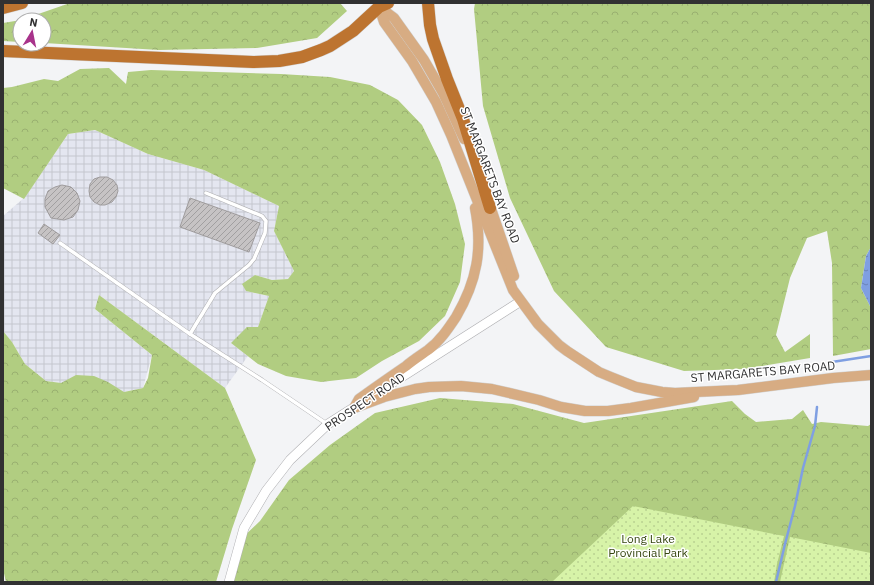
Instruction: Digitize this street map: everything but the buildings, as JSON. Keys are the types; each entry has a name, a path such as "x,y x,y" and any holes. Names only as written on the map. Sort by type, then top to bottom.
{"highway":[{"path":"3,8 22,3"},
{"path":"428,3 433,39 449,85 463,118 490,208"},
{"path":"3,51 253,62 279,61 302,57 330,46 353,31 380,4"}],"main road":[{"name":"ST MARGARETS BAY ROAD","path":"380,4 394,18 420,54 440,87 456,120 467,145 519,288 521,301"},
{"name":"ST MARGARETS BAY ROAD","path":"380,4 384,22 412,61 436,102 451,135 513,290 535,320 559,345 588,365 611,378 636,387 662,392 675,393 738,390 871,375"},
{"path":"354,408 359,400 432,346 450,326 465,300 475,271 478,241 478,221 469,181"},
{"name":"PROSPECT ROAD","path":"229,582 244,528 266,491 290,460 328,424 521,301"},
{"path":"354,408 391,395 429,387 461,386 492,389 539,400 561,407 585,411 608,411 631,408 738,390"}],"lane":[{"path":"190,334 215,293 249,265 254,259 265,233 266,221 262,216 206,193"},
{"path":"60,243 190,334 328,424"}],"shaded area":[{"path":"95,130 148,154 204,170 279,206 274,231 294,271 288,279 272,280 255,275 246,291 269,296 258,327 231,343 248,356 225,388 99,295 95,309 152,355 143,388 124,392 46,381 25,364 12,342 3,332 3,216 25,197 68,134"}],"green space":[{"path":"70,3 340,3 347,11 317,38 257,48 159,50 52,43 52,12 44,12"},
{"path":"475,3 871,3 871,247 866,256 861,288 871,308 871,349 833,356 832,263 827,231 807,238 790,278 776,335 785,352 810,334 810,358 744,369 684,371 606,347 554,291 510,198 483,106 474,9"},
{"path":"12,21 12,42 3,41 3,23"},
{"path":"109,68 126,84 128,72 151,70 330,77 370,85 398,100 422,125 440,162 455,204 465,244 460,282 445,316 419,341 382,361 356,378 321,382 286,376 258,364 231,343 247,327 258,327 269,296 246,291 242,284 255,275 272,280 288,279 294,271 274,231 279,206 204,170 148,154 95,130 68,134 24,199 3,188 3,88 44,79 58,81 80,69"},
{"path":"99,295 225,388 256,460 232,529 216,582 6,582 3,569 3,331 12,342 25,364 46,381 61,383 76,375 94,376 108,382 124,392 143,388 148,378 152,355 95,309"},
{"path":"440,398 513,404 584,423 732,401 745,414 756,422 792,419 803,410 812,424 821,422 868,426 871,424 871,582 233,582 240,540 260,521 289,480 330,445 375,413"},
{"name":"Long Lake Provincial Park","path":"633,506 784,536 774,582 552,582"},
{"path":"790,537 871,553 871,582 780,582"}],"water":[{"path":"871,247 871,308 861,288 866,256"}],"waterway":[{"path":"832,362 871,356"},
{"path":"776,582 803,468 815,426 817,407"}]}
